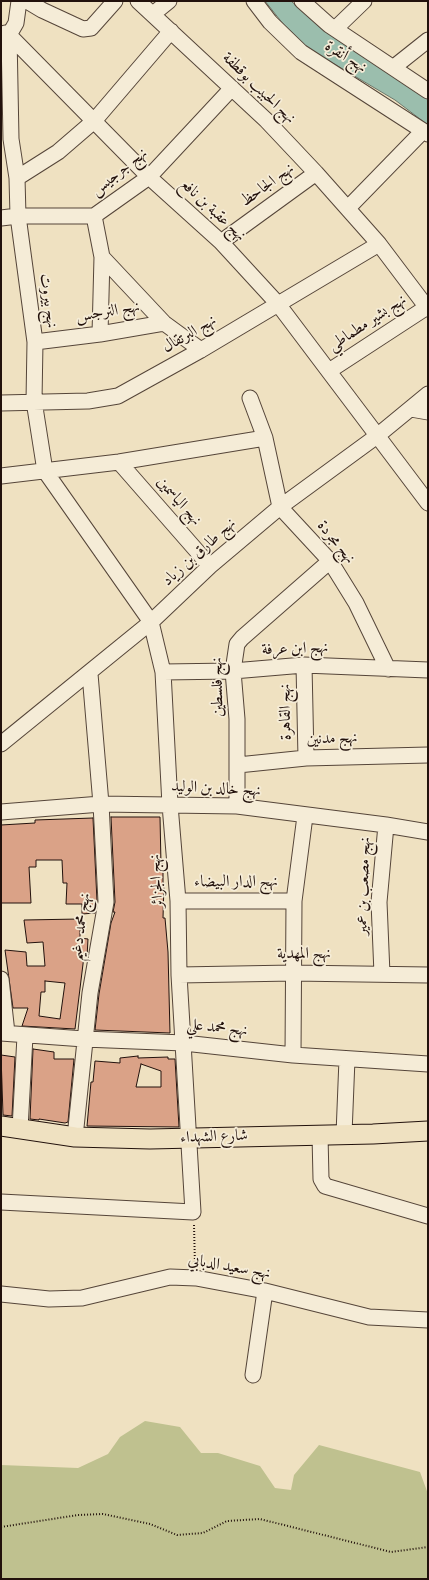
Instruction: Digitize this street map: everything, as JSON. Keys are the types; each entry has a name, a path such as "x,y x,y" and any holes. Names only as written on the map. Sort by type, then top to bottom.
{"main road":[{"name":"شارع الشهداء","path":"1,1126 75,1137 189,1139 282,1135 320,1136 428,1131"}],"street":[{"name":"نهج بيروت","path":"18,1 16,23 5,34 11,139 17,178 18,216 35,342 34,401 45,471 151,622"},
{"path":"27,1 42,10 83,29 91,28 115,1"},
{"name":"نهج الحبيب بوقطفة","path":"138,1 154,14 266,120 316,173 379,244 427,308"},
{"path":"154,14 168,1"},
{"name":"نهج أنقرة","path":"254,1 270,22 302,52 426,133"},
{"path":"302,1 329,25 336,28 428,91"},
{"path":"336,28 364,1"},
{"path":"17,178 58,152 94,121 172,31"},
{"name":"نهج عقبة بن نافع","path":"5,34 149,177 221,242 278,304 428,503"},
{"path":"394,68 428,40"},
{"name":"نهج جرجيس","path":"1,218 18,216 94,216 149,177 232,88"},
{"path":"348,208 426,133"},
{"name":"نهج الجاحظ","path":"221,242 316,173"},
{"path":"94,216 102,257 100,334"},
{"name":"نهج البرتقال","path":"1,403 34,401 88,401 118,396 201,350 379,244"},
{"path":"102,257 164,323 201,350"},
{"name":"نهج بشير مطماطي","path":"329,371 427,308"},
{"name":"نهج النرجس","path":"35,342 100,334 164,323"},
{"name":"نهج طارق بن زياد","path":"1,744 90,674 151,622 210,566 280,507 378,436 428,394"},
{"path":"250,398 265,438 280,507"},
{"path":"411,409 428,412"},
{"path":"1,476 119,462 265,438"},
{"name":"نهج الياسمين","path":"119,462 210,566"},
{"name":"نهج مجردة","path":"280,507 330,561 356,603 388,669"},
{"name":"نهج فلسطين","path":"238,806 237,719 233,671 238,644 242,638 330,561"},
{"name":"نهج الجزائر","path":"151,622 163,672 170,805 178,901 179,975 193,1212"},
{"name":"نهج ابن عرفة","path":"163,672 233,671 304,665 428,670"},
{"name":"نهج القاهرة","path":"304,665 306,758"},
{"name":"نهج محمد دغيم","path":"75,1137 84,1039 90,993 106,902 101,804 90,674"},
{"name":"نهج مدنين","path":"238,765 306,758 428,755"},
{"name":"نهج خالد بن الوليد","path":"1,812 101,804 238,806 305,816 386,824 428,832"},
{"path":"293,1055 294,901 305,816"},
{"name":"نهج مصعب بن عمير","path":"382,974 379,902 386,824"},
{"name":"نهج الدار البيضاء","path":"178,901 294,901"},
{"name":"نهج المهدية","path":"179,975 293,973 428,975"},
{"path":"1,979 4,1033"},
{"name":"نهج محمد علي","path":"4,1033 25,1036 184,1043 347,1060 428,1064"},
{"path":"20,1129 25,1036"},
{"path":"344,1134 347,1060"},
{"path":"320,1136 321,1179 325,1186 428,1216"},
{"path":"1,1202 193,1212"},
{"name":"نهج سعيد الدبابي","path":"1,1294 49,1299 82,1298 157,1279 170,1277 196,1278 265,1291 369,1317 428,1320"},
{"path":"253,1375 265,1291"}],"path":[{"path":"193,1212 196,1278"},
{"path":"1,1527 78,1515 103,1514 150,1524 177,1535 204,1533 227,1522 260,1519 391,1552 428,1547"}],"green space":[{"path":"145,1421 180,1427 201,1453 218,1453 260,1466 275,1488 291,1490 294,1475 319,1445 420,1472 428,1494 428,1579 1,1579 1,1465 78,1468 108,1454 120,1437"}],"shaded area":[{"path":"265,1 291,1 323,30 428,98 428,125 395,100 309,49 284,25"}],"building":[{"path":"111,817 160,817 161,864 163,864 164,883 163,918 165,918 168,952 170,1033 95,1030 99,994 111,923 115,912 113,912 115,902"},
{"path":"93,818 97,901 95,913 82,914 82,904 66,904 67,883 63,883 62,860 36,860 36,867 29,867 31,903 1,903 1,825 35,823 35,820"},
{"path":"80,919 80,938 88,939 87,957 84,956 75,1029 22,1026 28,1008 13,1008 5,950 26,952 27,966 45,966 43,942 27,943 24,920","holes":["45,981 65,983 60,1019 39,1016 41,992 45,992"]},
{"path":"33,1049 54,1052 54,1059 74,1059 68,1122 65,1123 30,1119"},
{"path":"1,1055 15,1057 12,1116 3,1115"},
{"path":"138,1056 138,1058 168,1057 168,1059 175,1059 179,1127 87,1126 91,1082 93,1082 95,1061 120,1063 120,1058","holes":["141,1064 161,1071 161,1087 136,1087"]}]}
